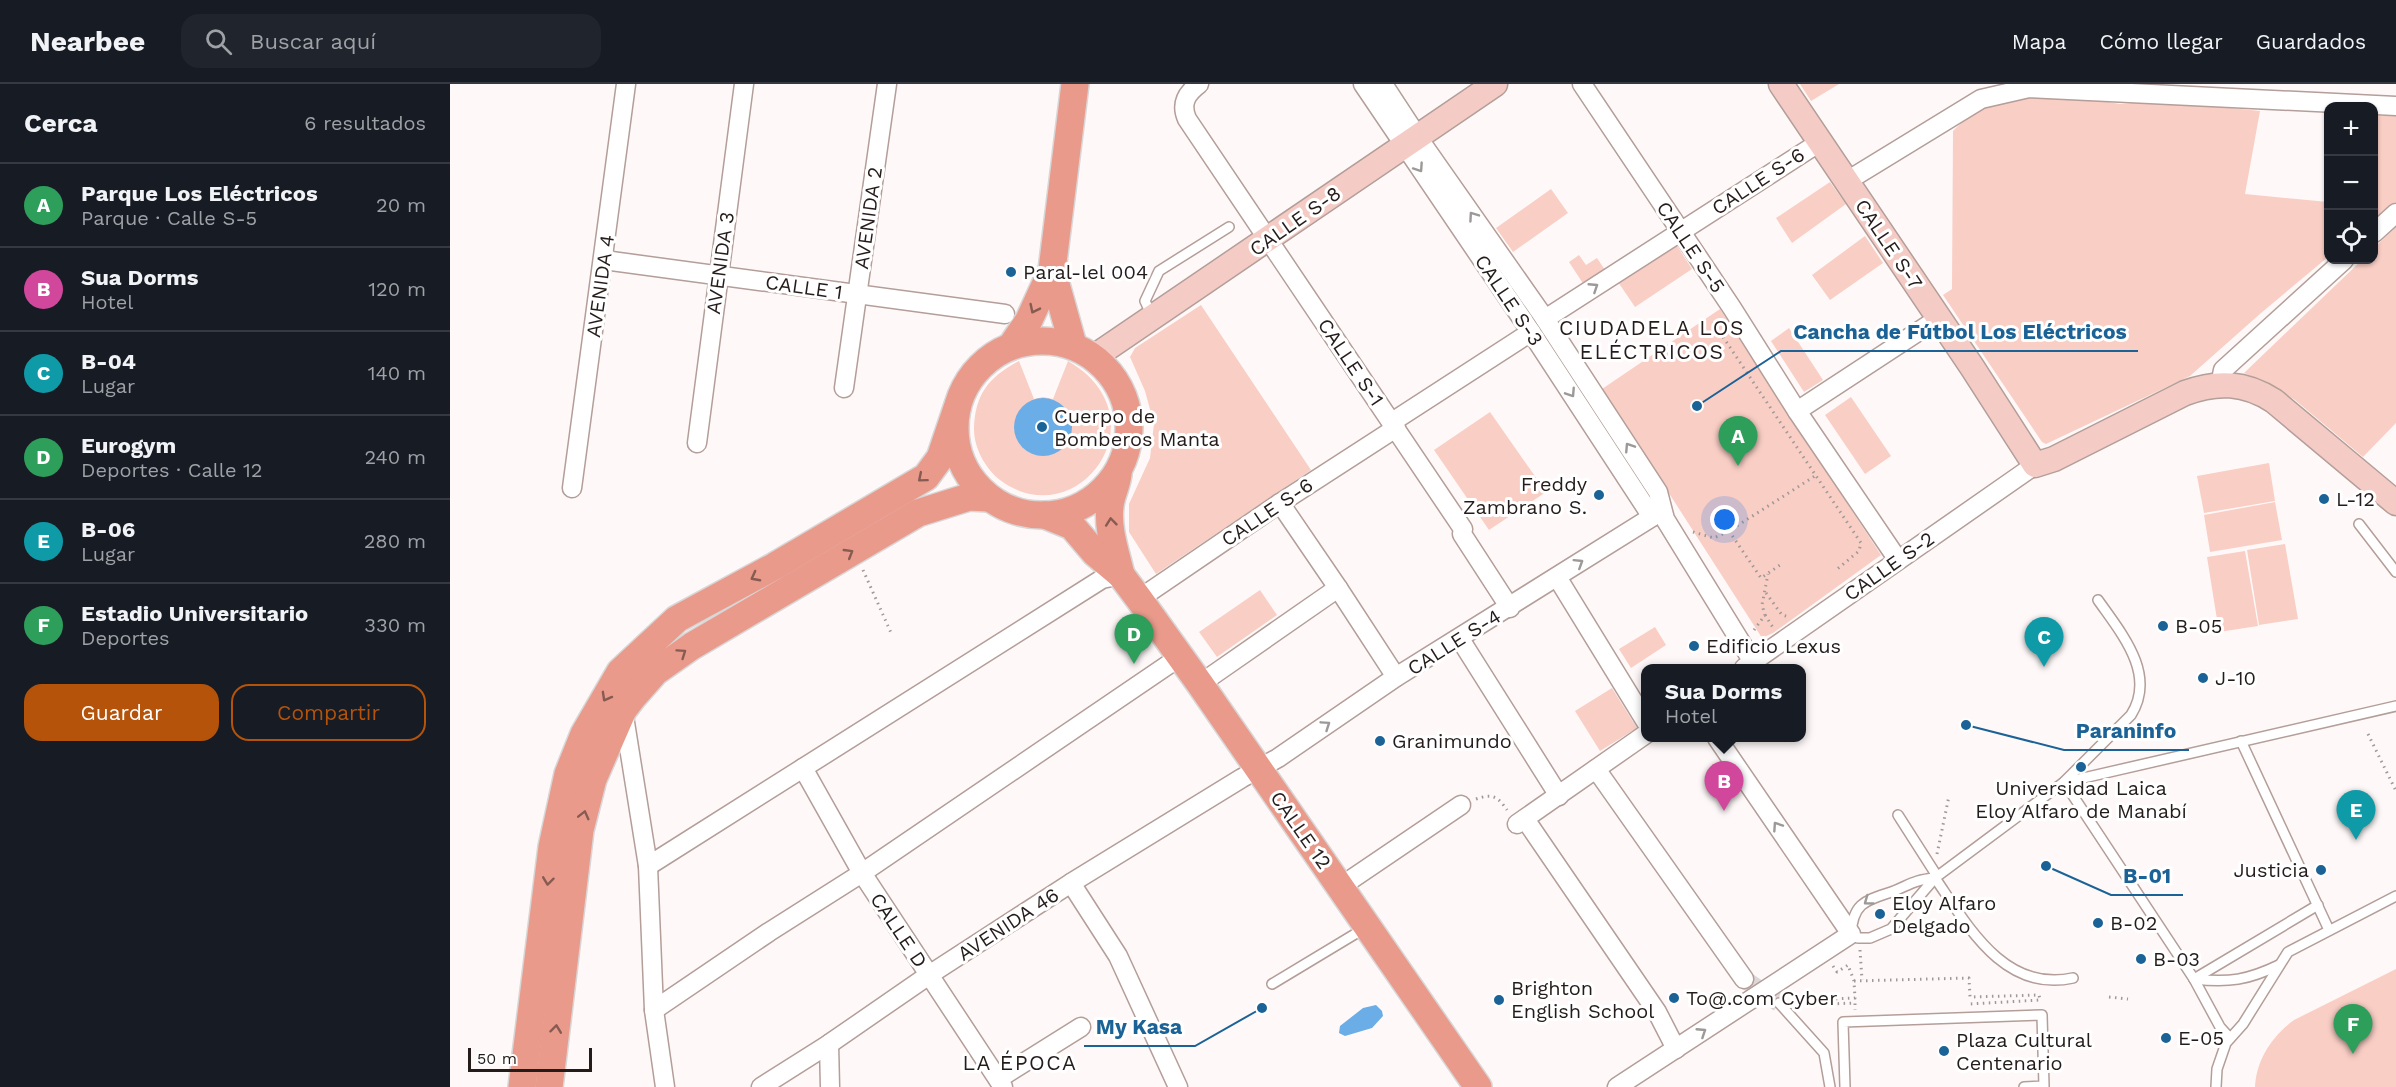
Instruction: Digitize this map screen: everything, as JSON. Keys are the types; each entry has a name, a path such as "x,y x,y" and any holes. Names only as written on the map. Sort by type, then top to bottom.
{"main road":[{"path":"1012,345 1029,320 1052,270 1075,84"},
{"path":"1052,270 1084,351"},
{"path":"522,1087 552,847 568,774 584,734 620,672 677,619 775,566 926,477 940,458 957,408 968,381 987,360 1012,345 1032,340 1052,340 1084,351 1115,380 1128,409 1130,429 1127,450 1119,470 1106,488 1088,502 1068,512 1045,516 1016,511 989,498 972,480 960,458 955,433 957,408"},
{"name":"CALLE 12","path":"1119,470 1117,486 1110,503 1109,525 1121,575"},
{"path":"549,1087 580,831 593,779 623,710 655,672 692,646 880,535 918,513 942,504 969,497 989,498"},
{"name":"CALLE 12","path":"1045,516 1072,526 1095,553 1121,575 1181,656 1478,1087"}],"street":[{"name":"AVENIDA 4","path":"572,488 626,84"},
{"name":"AVENIDA 3","path":"697,443 744,84"},
{"name":"AVENIDA 2","path":"844,388 887,84"},
{"name":"CALLE S-1","path":"1199,84 1185,100 1187,118 1464,529 1462,534 1510,608"},
{"name":"CALLE S-3","path":"1363,84 1410,141 1544,317 1660,496 1659,518"},
{"name":"CALLE S-3","path":"1383,84 1410,141 1529,329 1659,518 1747,664"},
{"name":"CALLE S-8","path":"1084,351 1152,316 1268,240 1495,84"},
{"name":"CALLE S-5","path":"1581,84 1898,560"},
{"name":"CALLE S-7","path":"1781,84 1940,318 2035,465"},
{"path":"1847,181 1976,91 2029,88 2396,106"},
{"name":"CALLE S-6","path":"1139,599 1394,425 1544,317 1820,142"},
{"path":"2378,229 2396,213"},
{"name":"CALLE 1","path":"604,260 1005,314"},
{"path":"2220,385 2223,370 2340,264"},
{"path":"1797,411 1940,318"},
{"path":"2035,465 2054,459 2185,393 2203,387 2231,385 2259,391 2274,401 2396,503"},
{"name":"CALLE S-2","path":"1749,664 2035,465"},
{"path":"1280,503 1396,677"},
{"name":"CALLE S-4","path":"1258,769 1278,758 1396,677 1557,577 1659,518"},
{"path":"648,866 1102,579 1121,575"},
{"path":"1557,577 1641,714"},
{"path":"1200,684 1338,588"},
{"path":"1460,639 1559,796"},
{"path":"654,1010 862,873 1181,656"},
{"path":"623,710 648,866 654,1010 665,1087"},
{"path":"1641,738 1521,822 1657,1012 1676,1049"},
{"path":"1617,1087 1851,934 1720,742"},
{"name":"CALLE D","path":"803,768 862,873 1000,1083"},
{"name":"AVENIDA 46","path":"761,1087 1071,883 1258,769"},
{"path":"1596,769 1744,979"},
{"path":"1340,887 1461,805"},
{"path":"1071,883 1118,956 1178,1087"},
{"path":"1000,1083 1081,1027"},
{"path":"829,1044 830,1087"}],"lane":[{"path":"1152,316 1145,301 1159,271 1229,227"},
{"path":"2359,524 2396,572"},
{"path":"1936,877 1916,879 1903,887 1870,899 1855,913 1851,934 1858,938 1870,938 1891,929 1936,877 2064,782 2131,715 2138,704 2140,686 2138,668 2128,644 2098,600"},
{"path":"2064,782 2396,706"},
{"path":"2241,741 2329,930"},
{"path":"2064,782 2194,979 2220,1027 2230,1038"},
{"path":"1898,815 1936,877 1986,950 2013,969 2059,981 2073,978"},
{"path":"2216,1087 2217,1069 2226,1043 2243,1024 2288,952 2396,896"},
{"path":"2194,979 2318,905"},
{"path":"1272,984 1367,927"},
{"path":"2194,979 2237,981 2256,976 2279,965"},
{"path":"1779,1003 1824,1053 1830,1087"},
{"path":"1845,1087 1843,1022 2042,1015 2044,1087 2024,1087"}],"path":[{"path":"1713,322 1861,543 1859,551 1835,571"},
{"path":"1693,532 1714,538 1729,531 1815,476"},
{"path":"1729,531 1761,578 1783,563"},
{"path":"860,563 892,635"},
{"path":"1768,574 1762,605 1775,633"},
{"path":"1766,593 1782,615 1787,617"},
{"path":"1754,630 1765,615"},
{"path":"2368,734 2396,791"},
{"path":"1461,805 1482,796 1498,797 1521,822"},
{"path":"1937,856 1948,796"},
{"path":"1860,950 1862,980"},
{"path":"1832,965 1837,972 1848,965 1854,981 1854,998 1828,999 1828,1004 1854,1003 1855,1015"},
{"path":"1854,981 1969,978 1970,997 2039,995 2040,1000 1970,1003 1971,1010"},
{"path":"2109,997 2128,999"}],"shaded area":[{"path":"1800,84 1839,84 1811,101"},
{"path":"2064,95 2120,104 2162,101 2260,111 2245,194 2324,202 2324,260 2190,376 2046,444 2042,442 1943,295 1952,289 1953,131 1966,119 1991,104 2031,96"},
{"path":"2378,116 2396,116 2396,202 2378,218"},
{"path":"1830,182 1846,204 1792,243 1776,218"},
{"path":"1551,189 1568,213 1513,252 1496,228"},
{"path":"2396,227 2396,423 2363,457 2295,400 2271,385 2244,373 2358,264 2378,264 2378,244"},
{"path":"1865,236 1883,263 1830,300 1812,275"},
{"path":"1674,241 1692,269 1635,307 1616,279"},
{"path":"1579,255 1586,265 1597,258 1605,270 1584,285 1569,262"},
{"path":"1201,305 1311,470 1156,574 1129,532 1129,504 1150,458 1154,424 1145,391 1130,357 1135,348"},
{"path":"1720,309 1881,555 1773,633 1762,638 1602,389"},
{"path":"1789,328 1823,380 1804,392 1771,341"},
{"path":"1019,361 1034,399 1043,397 1053,399 1068,361 1096,385 1109,411 1110,439 1100,463 1081,483 1057,494 1029,494 1000,480 985,464 976,443 975,417 981,396 999,373"},
{"path":"1851,397 1891,456 1865,474 1825,415"},
{"path":"1490,412 1546,492 1489,530 1434,450"},
{"path":"2269,463 2275,501 2204,513 2197,476"},
{"path":"2275,502 2282,540 2210,552 2204,515"},
{"path":"2285,544 2298,619 2259,625 2247,550"},
{"path":"2245,551 2258,626 2219,632 2207,557"},
{"path":"1260,590 1277,615 1217,657 1199,632"},
{"path":"1655,627 1666,645 1631,668 1619,649"},
{"path":"1612,688 1637,728 1600,751 1575,711"},
{"path":"2396,969 2396,1087 2255,1087 2262,1058 2272,1041 2286,1026"}],"water":[{"path":"1037,398 1049,398 1064,406 1072,421 1072,433 1064,448 1049,456 1037,456 1022,448 1014,433 1014,421 1022,406"},
{"path":"1376,1005 1382,1011 1383,1016 1372,1028 1345,1036 1339,1033 1340,1026 1363,1008"}],"tunnel":[{"path":"1744,979 1779,1003"}],"place":[{"name":"Paral-lel 004","path":"1011,272"},
{"name":"Cancha de Fútbol Los Eléctricos","path":"1697,406"},
{"name":"Cuerpo de Bomberos Manta","path":"1042,427"},
{"name":"Parque Los Eléctricos","path":"1738,466"},
{"name":"Freddy Zambrano S.","path":"1599,495"},
{"name":"L-12","path":"2324,499"},
{"name":"B-05","path":"2163,626"},
{"name":"Edificio Lexus","path":"1694,646"},
{"name":"Eurogym","path":"1134,664"},
{"name":"B-04","path":"2044,667"},
{"name":"J-10","path":"2203,678"},
{"name":"Paraninfo","path":"1966,725"},
{"name":"Granimundo","path":"1380,741"},
{"name":"Universidad Laica Eloy Alfaro de Manabí","path":"2081,767"},
{"name":"Sua Dorms","path":"1724,811"},
{"name":"B-06","path":"2356,840"},
{"name":"B-01","path":"2046,866"},
{"name":"Justicia","path":"2321,870"},
{"name":"Eloy Alfaro Delgado","path":"1880,914"},
{"name":"B-02","path":"2098,923"},
{"name":"B-03","path":"2141,959"},
{"name":"To@.com Cyber","path":"1674,998"},
{"name":"Brighton English School","path":"1499,1000"},
{"name":"My Kasa","path":"1262,1008"},
{"name":"E-05","path":"2166,1038"},
{"name":"Plaza Cultural Centenario","path":"1944,1051"},
{"name":"Estadio Universitario","path":"2353,1054"}],"district":[{"name":"CIUDADELA LOS ELÉCTRICOS","path":"1652,340"},
{"name":"LA ÉPOCA","path":"1020,1063"}]}
